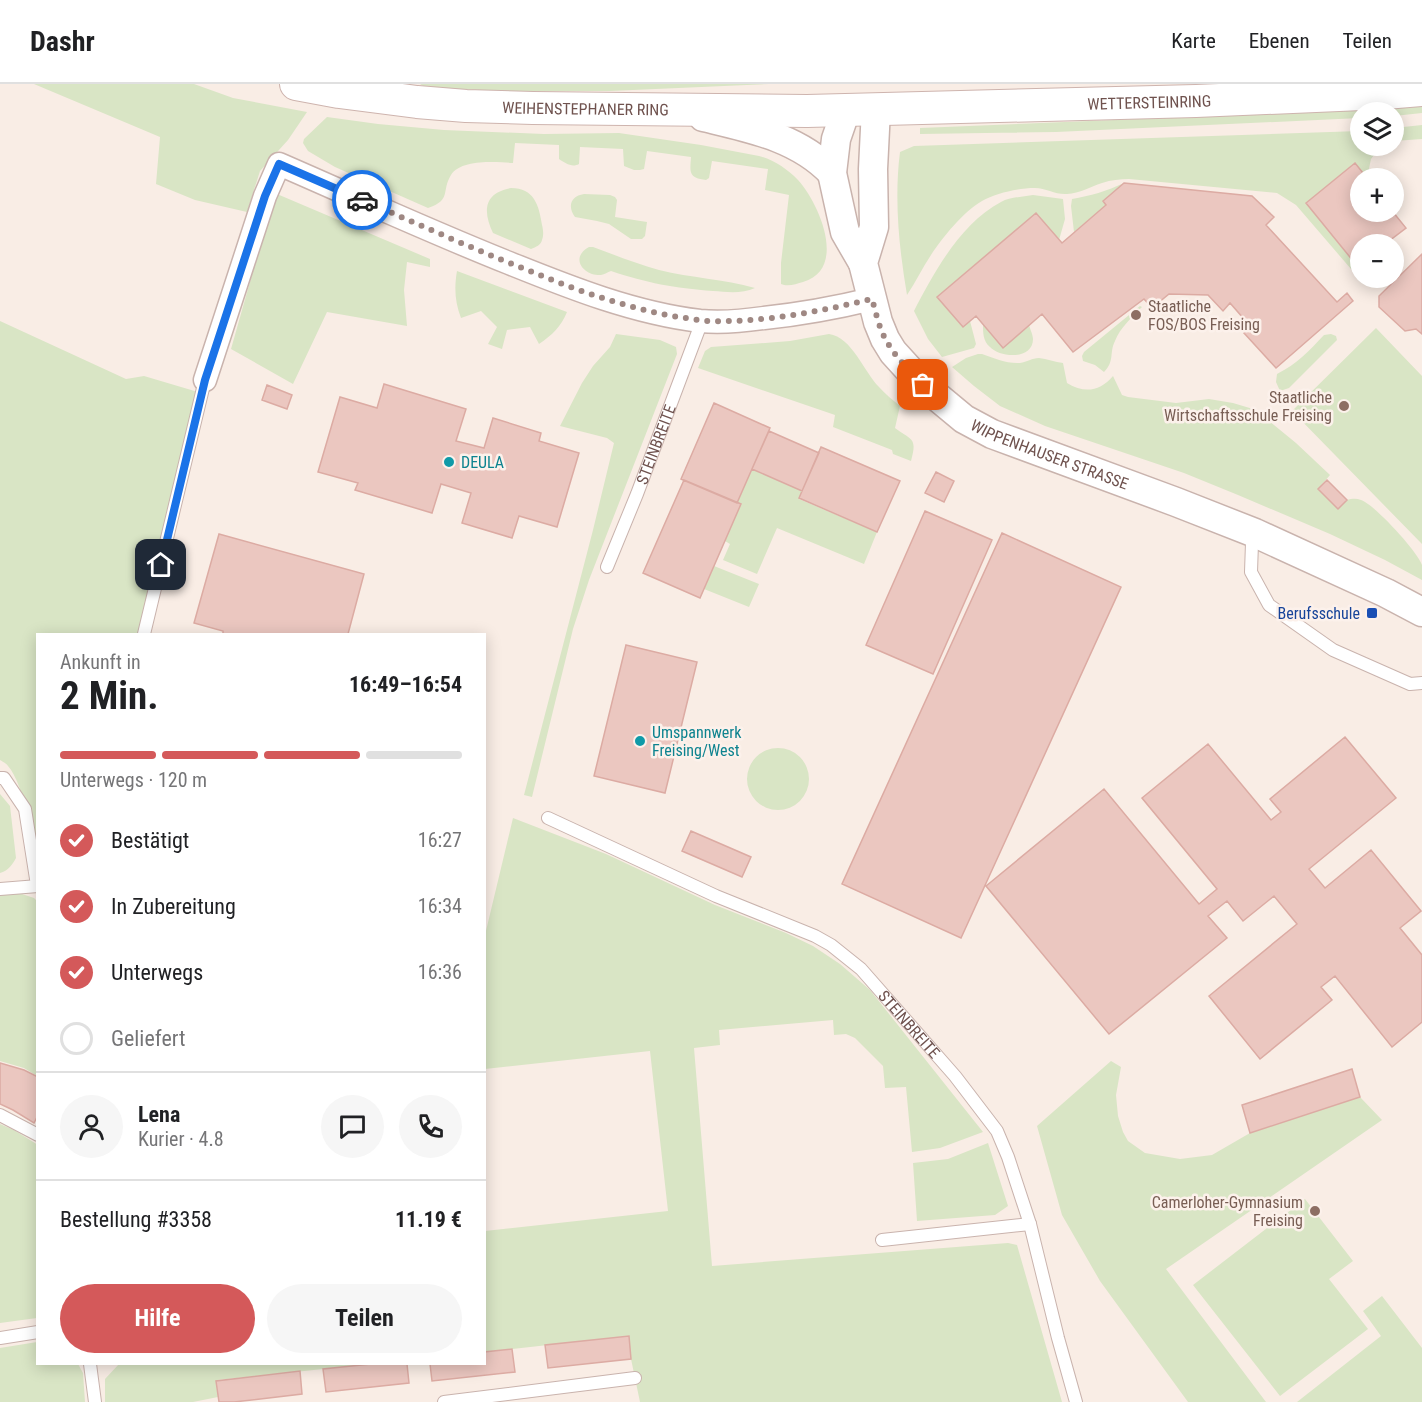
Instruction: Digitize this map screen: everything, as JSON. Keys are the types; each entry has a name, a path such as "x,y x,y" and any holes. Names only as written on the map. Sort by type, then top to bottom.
{"main road":[{"name":"WEIHENSTEPHANER RING","path":"296,84 343,88 417,102 466,106 807,111 861,109"},
{"name":"WETTERSTEINRING","path":"861,109 1196,101 1422,90"}],"street":[{"path":"672,109 765,132 800,148 822,162 832,173"},
{"path":"861,109 836,139 832,173 845,232 863,263"},
{"path":"861,109 873,169 874,227 863,263"},
{"path":"205,380 265,196 279,164 458,243 595,296 652,313 702,321 736,321 803,314 872,299"},
{"name":"WIPPENHAUSER STRASSE","path":"863,263 882,331 893,352 923,385 964,419 992,434 1255,533 1422,612"}],"lane":[{"name":"STEINBREITE","path":"607,567 702,321"},
{"path":"144,633 205,380"},
{"path":"1255,533 1251,554 1251,572 1269,604 1333,650 1410,684 1422,683"},
{"path":"0,778 4,777 25,809 36,879"},
{"name":"STEINBREITE","path":"548,818 716,896 815,936 831,945 861,969 955,1076 997,1131 1008,1156 1030,1224 1076,1402"},
{"path":"0,889 36,885"},
{"path":"0,1115 36,1134"},
{"path":"882,1240 1030,1224"},
{"path":"0,1338 36,1332"},
{"path":"90,1365 95,1402"},
{"path":"444,1402 522,1397 635,1378"}],"green space":[{"path":"34,84 194,84 233,98 307,112 288,140 260,171 247,212 195,200 156,184 160,137"},
{"path":"420,84 769,84 610,91 509,91 426,88"},
{"path":"1422,104 1422,113 1404,115 1404,105"},
{"path":"1350,109 1350,118 1056,132 920,134 920,128"},
{"path":"327,117 444,130 544,134 619,133 759,156 785,169 806,190 821,219 825,235 827,250 824,264 817,275 803,282 781,284 781,263 789,195 765,190 768,169 712,161 709,178 706,180 696,178 691,173 691,157 647,151 644,169 634,170 624,166 623,149 580,147 579,164 574,165 559,159 559,145 515,143 513,163 480,163 463,166 451,175 440,202 428,208 335,167 308,151 303,143 304,139"},
{"path":"1422,125 1422,139 1404,140 1404,127"},
{"path":"1350,131 1350,156 1373,156 1369,168 1358,168 1354,164 1306,203 1350,257 1350,268 1296,205 1277,193 1122,179 1072,193 1063,194 1039,188 1028,188 1000,193 982,201 947,233 907,295 898,224 897,188 900,152 914,146"},
{"path":"1124,183 1103,201 1106,205 1074,232 1072,199 1098,193"},
{"path":"511,188 530,194 539,211 543,238 539,245 531,249 493,233 490,225 487,211 490,199 495,194"},
{"path":"277,194 430,259 430,267 407,262 404,290 407,326 327,312 293,384 231,349"},
{"path":"584,194 615,197 617,200 615,217 647,222 645,236 642,239 631,239 609,224 575,217 571,209 573,199"},
{"path":"1033,195 1063,199 1065,219 1059,240 1036,213 937,297 963,327 970,321 976,344 974,348 942,357 928,339 914,311 930,280 961,235 973,222 1005,200"},
{"path":"589,247 659,270 755,288 740,292 713,291 661,284 611,271 595,275 584,269 580,261 583,251"},
{"path":"457,271 567,312 556,330 539,344 530,327 507,330 502,349 488,344 497,327 481,311 461,318 456,295"},
{"path":"1140,306 1142,307 1117,336 1110,364 1104,372 1095,365 1083,361 1084,352"},
{"path":"0,321 126,379 144,376 208,395 148,633 36,633 36,860 19,786 14,774 0,760"},
{"path":"983,324 1003,348 1029,325 1033,337 1032,346 1028,351 1015,355 995,351 985,339"},
{"path":"1376,328 1422,376 1422,544 1292,411"},
{"path":"616,334 660,340 676,347 677,354 589,580 573,629 532,797 524,795 614,443 607,438 560,426 582,383 610,347"},
{"path":"829,334 844,341 851,348 873,381 900,406 895,428 912,441 914,448 911,461 893,454 892,450 833,427 835,415 698,368 705,351 711,347 790,341"},
{"path":"1324,335 1336,336 1337,340 1289,388 1280,391 1276,382 1277,374 1308,352"},
{"path":"978,354 1010,363 1039,358 1063,363 1067,383 1080,389 1097,388 1113,376 1122,395 1128,397 1176,403 1209,399 1253,409 1296,443 1330,475 1318,489 1338,509 1347,500 1359,499 1385,519 1419,559 1422,565 1422,580 1330,534 1238,495 1184,473 1045,426 1000,406 952,367"},
{"path":"752,469 802,491 799,499 877,532 864,564 777,528 757,574 723,560 730,544 725,541 737,503"},
{"path":"714,566 759,584 749,607 704,589"},
{"path":"778,748 800,757 809,779 800,801 778,810 756,801 747,779 756,757"},
{"path":"0,794 10,806 16,858 10,867 0,873"},
{"path":"513,818 606,854 715,905 786,933 813,946 840,964 870,990 983,1132 940,1148 912,1152 906,1087 885,1088 883,1066 855,1038 846,1034 834,1035 833,1020 719,1030 720,1045 694,1048 712,1266 1008,1243 1017,1245 1062,1402 640,1402 628,1336 486,1352 486,1231 668,1211 650,1051 486,1069 486,931"},
{"path":"13,891 36,900 36,1075 24,1068 0,1061 0,894"},
{"path":"1111,1061 1121,1067 1116,1095 1118,1116 1123,1132 1128,1141 1145,1153 1180,1159 1212,1155 1250,1133 1360,1097 1382,1120 1166,1269 1266,1402 1188,1402 1100,1281 1062,1215 1037,1126"},
{"path":"0,1124 36,1144 36,1318 0,1323"},
{"path":"988,1143 1008,1206 995,1215 917,1221 913,1163 948,1159"},
{"path":"1305,1199 1353,1261 1329,1279 1368,1329 1280,1396 1193,1285"},
{"path":"1382,1296 1422,1348 1422,1402 1297,1402 1381,1336 1363,1311"},
{"path":"36,1342 36,1365 79,1365 83,1373 85,1402 0,1402 0,1348"},
{"path":"118,1365 361,1365 217,1380 218,1397 193,1402 105,1402 105,1379"}],"building":[{"path":"1355,163 1359,168 1350,168 1350,222 1401,222 1406,228 1398,234 1350,234 1350,257 1306,203"},
{"path":"1124,183 1252,196 1274,217 1266,225 1337,302 1347,293 1353,301 1276,368 1244,333 1251,327 1230,303 1223,311 1208,295 1169,294 1152,308 1144,299 1073,352 1042,314 1003,348 976,316 963,327 937,297 1036,213 1062,243 1106,205 1103,201"},
{"path":"1422,254 1422,334 1416,329 1405,331 1379,307 1379,296 1387,288 1404,288 1404,272"},
{"name":"DEULA","path":"384,384 466,409 456,441 484,448 493,418 541,433 539,441 579,453 557,527 519,516 512,538 462,523 471,493 441,484 432,513 355,490 358,483 318,472 340,397 377,408"},
{"path":"267,385 292,395 287,409 262,400"},
{"path":"714,403 770,428 737,503 681,479"},
{"path":"769,431 819,453 802,491 752,469"},
{"path":"821,447 900,481 877,532 799,498"},
{"path":"936,472 954,481 944,502 925,493"},
{"path":"684,480 741,504 700,598 643,573"},
{"path":"1327,480 1347,500 1338,509 1318,489"},
{"path":"925,511 992,540 933,674 866,645"},
{"path":"1002,533 1121,587 961,938 842,884"},
{"path":"219,534 364,574 348,633 223,633 223,631 194,623"},
{"name":"Umspannwerk Freising/West","path":"626,645 697,662 665,793 594,776"},
{"path":"1345,737 1396,798 1309,869 1325,888 1371,850 1421,911 1400,928 1422,955 1422,1022 1392,1047 1335,976 1321,987 1332,1000 1260,1059 1209,996 1297,924 1274,896 1243,921 1227,901 1208,916 1227,938 1109,1034 986,886 1104,789 1199,904 1217,889 1142,798 1208,744 1271,820 1281,812 1270,799"},
{"path":"691,831 751,857 742,877 682,851"},
{"path":"0,1063 36,1076 36,1119 34,1123 0,1104"},
{"path":"1352,1069 1360,1097 1250,1133 1242,1105"},
{"path":"629,1336 631,1359 548,1368 545,1345"},
{"path":"512,1349 515,1372 432,1381 430,1365 486,1365 486,1352"},
{"path":"361,1365 407,1365 409,1383 326,1392 323,1369"},
{"path":"300,1371 302,1394 219,1402 216,1381"}],"way so far":[{"path":"362,200 458,243 549,279 652,313 702,321 736,321 803,314 872,299 885,339 893,352 923,385"}],"place":[{"name":"Staatliche FOS/BOS Freising","path":"1136,315"},
{"name":"Staatliche Wirtschaftsschule Freising","path":"1344,406"},
{"name":"DEULA","path":"449,462"},
{"name":"Berufsschule","path":"1372,613"},
{"name":"Umspannwerk Freising/West","path":"640,741"},
{"name":"Camerloher-Gymnasium Freising","path":"1315,1211"}],"route":[{"path":"161,565 205,380 265,196 279,164 362,200"}]}
